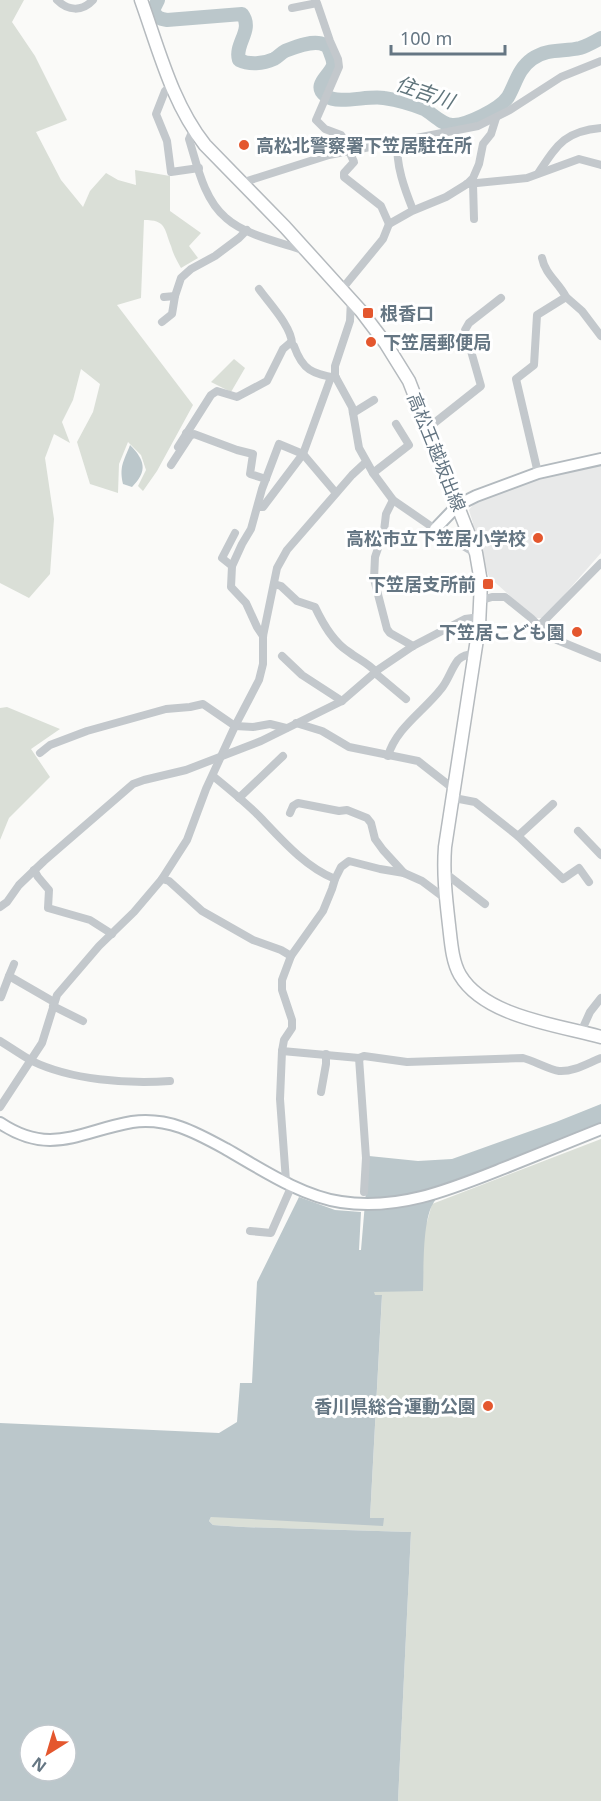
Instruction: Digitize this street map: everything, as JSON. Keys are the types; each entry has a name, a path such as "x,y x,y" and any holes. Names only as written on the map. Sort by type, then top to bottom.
{"main road":[{"name":"高松王越坂出線","path":"141,0 184,116 193,130 351,299 386,344 409,381 476,553 482,600 443,872 454,960 460,975 481,997 496,1006 517,1015 601,1037"}],"street":[{"path":"57,0 63,6 81,9 93,0"},
{"path":"292,8 319,2 339,67 316,120 325,129 341,135 354,162 344,173 344,177 381,206 389,224"},
{"path":"241,183 300,163 350,151 464,130 496,118 561,77 601,61"},
{"path":"172,85 165,91 156,114 167,141 171,172 199,168"},
{"path":"474,219 470,184 479,164 483,144 491,134 496,118"},
{"path":"538,174 562,141 585,129 601,128"},
{"path":"193,130 189,139 208,194 226,218 247,230 308,252"},
{"path":"398,142 400,171 413,210"},
{"path":"342,290 382,239 389,224 413,210 446,197 470,184 527,178 579,159 601,165"},
{"path":"162,322 172,314 181,278 191,269 223,250 247,230"},
{"path":"542,258 543,267 601,336"},
{"path":"259,289 292,336 291,344 294,346 298,360 311,370 334,378 349,399 359,448 373,473 393,500 435,529 476,553"},
{"path":"164,297 175,296"},
{"path":"538,473 516,379 534,365 537,315 566,297"},
{"path":"428,428 481,386 465,330 469,323 501,298"},
{"path":"258,507 263,507 303,454 334,378 335,366 350,321 351,299"},
{"path":"171,465 211,395 217,391 237,397 267,381 284,349 291,344"},
{"path":"353,413 374,400"},
{"path":"373,473 410,445 396,424"},
{"path":"178,447 189,434"},
{"path":"189,434 253,454 250,474 266,479"},
{"path":"263,636 246,603 231,587 232,566 251,529 279,444 303,454 336,493"},
{"path":"435,529 458,505 476,496 538,473 601,459"},
{"path":"0,1107 3,1096 42,1043 57,995 162,879 187,840 235,726 259,680 263,664 263,636 277,568 287,550 366,462"},
{"path":"393,500 386,514 384,531 375,557 374,579 387,629 413,646"},
{"path":"232,566 222,558 235,533"},
{"path":"539,626 601,563"},
{"path":"274,584 281,586 297,601 315,607 329,632 346,651 369,665 406,699"},
{"path":"482,600 505,597 557,640 601,658"},
{"path":"0,907 34,870 134,784 186,770 261,741 342,700 375,672 413,646 465,619 480,617"},
{"path":"388,756 391,745 420,710 442,689 459,659 467,654 475,654"},
{"path":"282,656 302,675 342,700"},
{"path":"40,753 51,744 87,731 166,709 198,704 203,704 235,726 253,727 270,724 286,728"},
{"path":"296,723 322,731 349,747 418,761 455,794 475,802 518,836 563,879 579,868 589,882"},
{"path":"239,798 283,756"},
{"path":"213,776 291,848 325,875 335,879"},
{"path":"290,813 293,806 298,803 339,812 347,810 367,818 371,823 375,839 404,873"},
{"path":"518,836 553,804"},
{"path":"578,831 601,855"},
{"path":"250,1231 270,1233 292,1185 280,1099 282,1051 284,1040 292,1028 292,1020 282,990 282,980 291,956 323,911 341,867 349,861 404,873 422,881 446,899"},
{"path":"34,870 49,890 48,908 90,920 111,934"},
{"path":"443,872 485,904"},
{"path":"162,879 170,881 202,911 253,940 291,956"},
{"path":"1,997 14,964"},
{"path":"9,976 83,1022"},
{"path":"581,1032 590,1012 601,998"},
{"path":"0,1041 31,1060 67,1073 132,1082 170,1081"},
{"path":"282,1051 359,1058 364,1056 406,1062 523,1058 536,1061 557,1071 575,1069 601,1058"},
{"path":"321,1092 326,1054"},
{"path":"359,1058 366,1158 364,1192"},
{"path":"0,1123 24,1136 46,1141 70,1138 132,1122 165,1122 180,1125 292,1185 340,1202 376,1204 407,1201 459,1185 601,1129"}],"shaded area":[{"path":"0,0 24,0 12,22 35,56 67,120 36,132 61,180 83,207 90,191 106,173 118,180 136,185 135,170 170,176 170,211 201,233 189,246 198,258 181,268 163,226 151,220 144,220 141,298 117,305 193,405 157,471 143,491 138,486 146,470 141,455 128,442 119,464 118,493 90,484 77,442 93,412 100,384 81,369 73,400 62,422 70,443 54,434 45,458 54,519 50,574 29,598 0,583"},
{"path":"234,359 245,368 231,392 211,382"},
{"path":"130,445 139,456 143,466 141,476 132,487 123,484 122,473"},
{"name":"高松市立下笠居小学校","path":"601,463 601,553 544,618 535,618 489,577 470,525 473,523 469,510 478,498 538,475"},
{"path":"7,707 60,729 31,749 50,777 9,818 0,840 0,708"},
{"path":"601,1104 601,1123 454,1182 438,1196 427,1220 423,1291 374,1292 375,1295 382,1295 370,1518 384,1518 383,1526 211,1517 209,1521 213,1525 243,1527 411,1532 398,1801 0,1801 0,1423 219,1433 237,1422 240,1383 252,1383 257,1282 299,1197 335,1210 361,1212 359,1250 361,1250 369,1156 418,1161 452,1159"},
{"name":"香川県総合運動公園","path":"601,1139 601,1801 398,1801 411,1532 243,1527 213,1525 209,1521 211,1517 370,1518 382,1296 374,1295 374,1292 427,1222 432,1204"}],"waterway":[{"name":"住吉川","path":"158,0 153,10 158,17 164,20 242,14 246,26 238,54 239,60 243,62 265,62 299,46 321,43 328,48 333,63 332,69 320,88 326,96 338,100 377,97 399,101 424,109 441,121 452,125 474,120 498,107 508,97 523,67 532,59 550,52 580,48 601,38"}],"place":[{"name":"高松北警察署下笠居駐在所","path":"244,145"},
{"name":"根香口","path":"368,313"},
{"name":"下笠居郵便局","path":"371,342"},
{"name":"高松市立下笠居小学校","path":"538,538"},
{"name":"下笠居支所前","path":"488,584"},
{"name":"下笠居こども園","path":"577,632"},
{"name":"香川県総合運動公園","path":"488,1406"}]}
